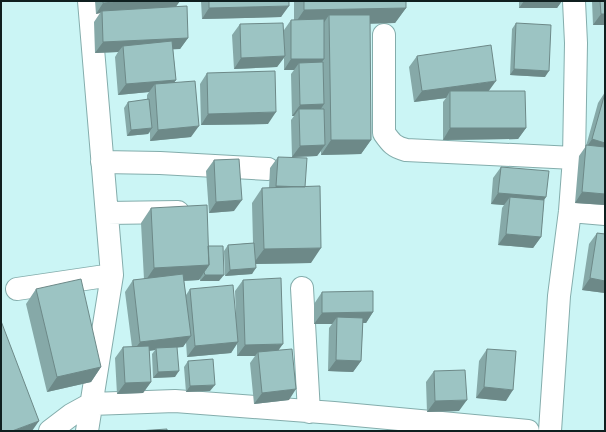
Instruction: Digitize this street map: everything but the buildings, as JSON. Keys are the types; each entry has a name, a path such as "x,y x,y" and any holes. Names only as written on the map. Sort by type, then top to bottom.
{"street":[{"path":"87,431 112,275 89,1"},
{"path":"550,431 559,296 570,211 574,158 576,44 574,1"},
{"path":"384,35 384,133 396,148 406,150 574,158"},
{"path":"102,162 160,163 268,169"},
{"path":"570,211 605,214"},
{"path":"107,213 197,212"},
{"path":"17,289 112,275"},
{"path":"302,288 309,412"},
{"path":"50,431 71,415 91,404 175,402 528,431"}]}
